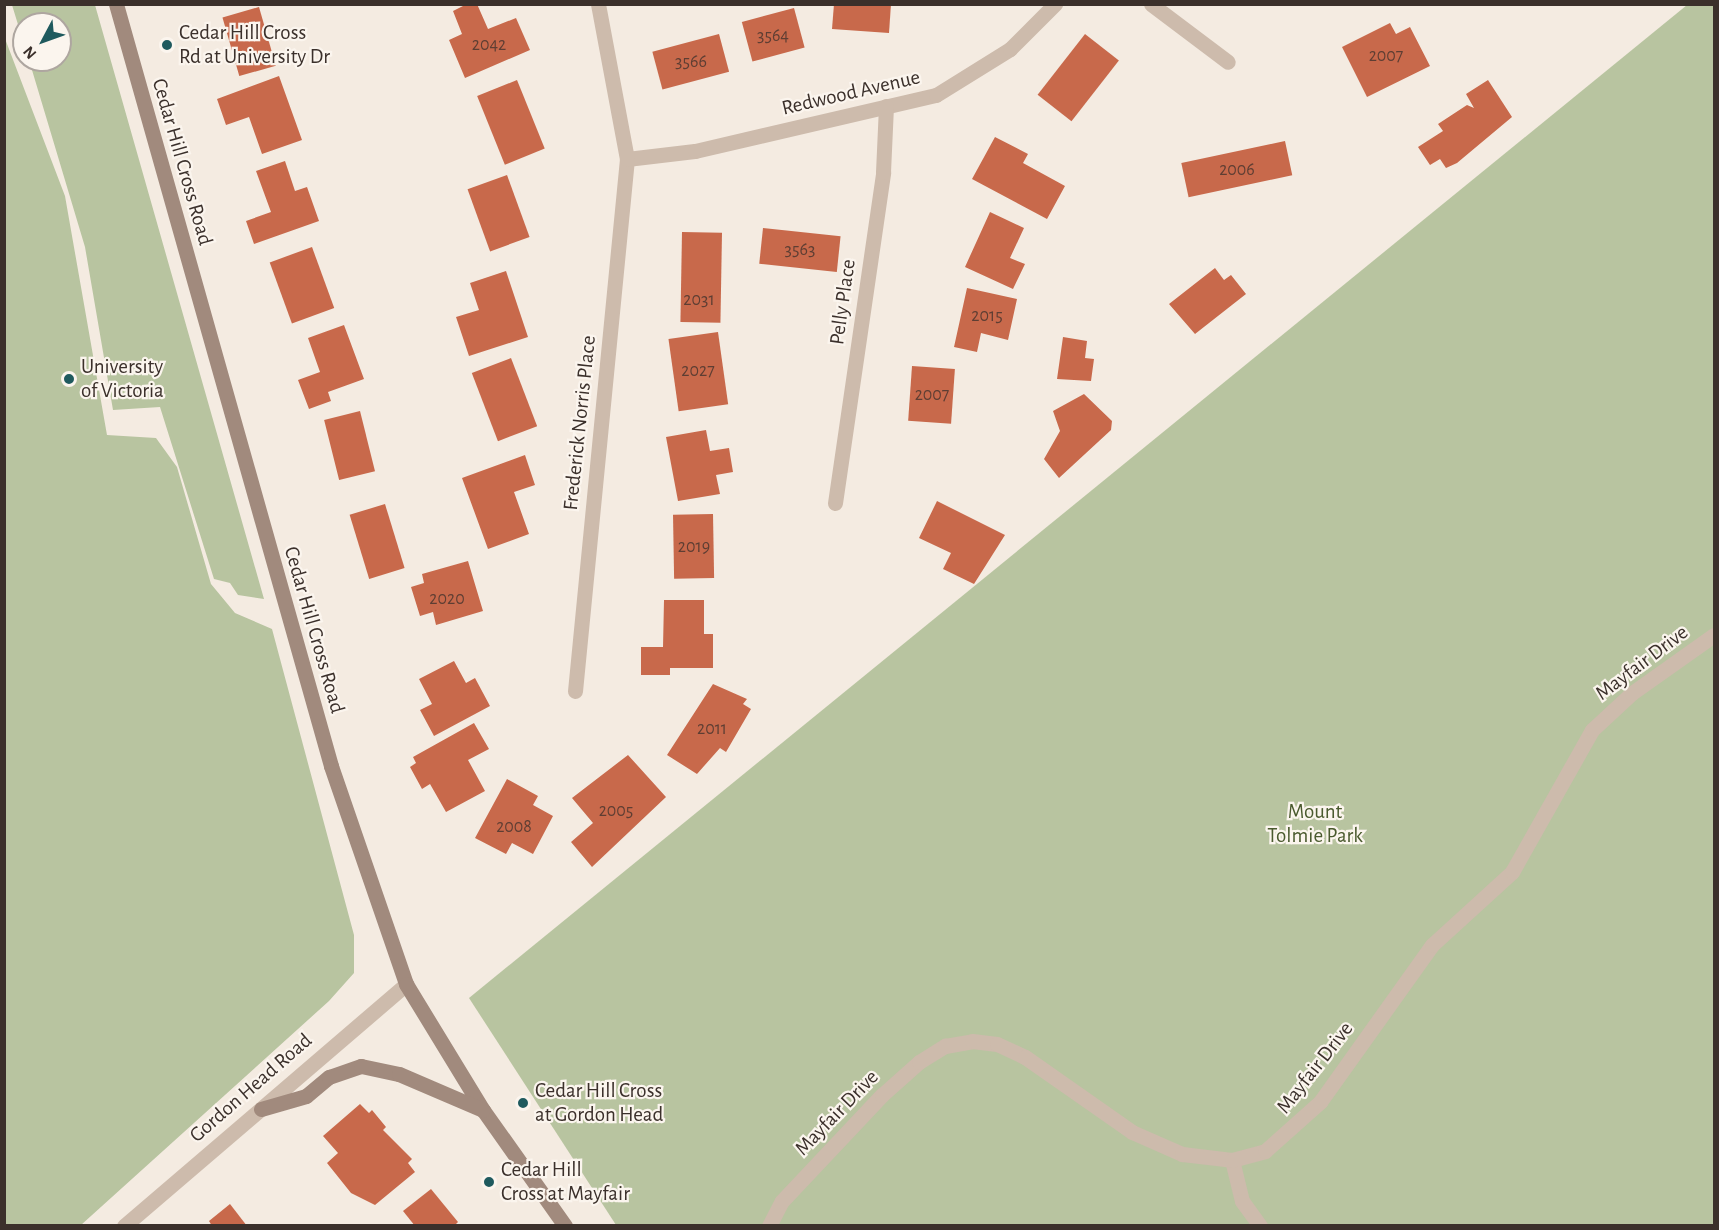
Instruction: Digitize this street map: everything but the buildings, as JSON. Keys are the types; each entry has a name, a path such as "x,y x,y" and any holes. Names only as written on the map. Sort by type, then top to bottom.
{"main road":[{"name":"Cedar Hill Cross Road","path":"116,4 331,766 406,984 483,1110 565,1226"},
{"path":"261,1108 306,1096 329,1077 361,1066 399,1074 483,1110"}],"street":[{"name":"Frederick Norris Place","path":"575,691 627,159 598,4"},
{"name":"Redwood Avenue","path":"627,159 695,151 936,95 974,75 1055,4"},
{"path":"1151,4 1228,62"},
{"name":"Pelly Place","path":"835,503 884,172 886,106"},
{"name":"Mayfair Drive","path":"769,1226 782,1201 882,1095 919,1062 945,1046 972,1041 997,1044 1024,1057 1132,1132 1182,1154 1232,1160 1265,1151 1320,1102 1432,945 1512,872 1592,730 1632,693 1714,635"},
{"name":"Gordon Head Road","path":"124,1226 406,984"},
{"path":"1232,1160 1242,1201 1260,1226"}],"green space":[{"path":"12,5 95,5 264,599 238,595 230,583 214,579 160,407 113,410 85,247 33,72 72,72 72,12 14,12"},
{"name":"Mount Tolmie Park","path":"1687,5 1714,5 1714,1225 616,1225 469,998"},
{"name":"University of Victoria","path":"4,36 12,57 12,72 18,72 65,196 107,435 156,438 177,467 211,584 235,613 272,629 354,935 354,973 329,1001 81,1225 5,1225"}],"place":[{"name":"Cedar Hill Cross Rd at University Dr","path":"167,45"},
{"name":"University of Victoria","path":"69,379"},
{"name":"Cedar Hill Cross at Gordon Head","path":"523,1103"},
{"name":"Cedar Hill Cross at Mayfair","path":"489,1182"}]}
